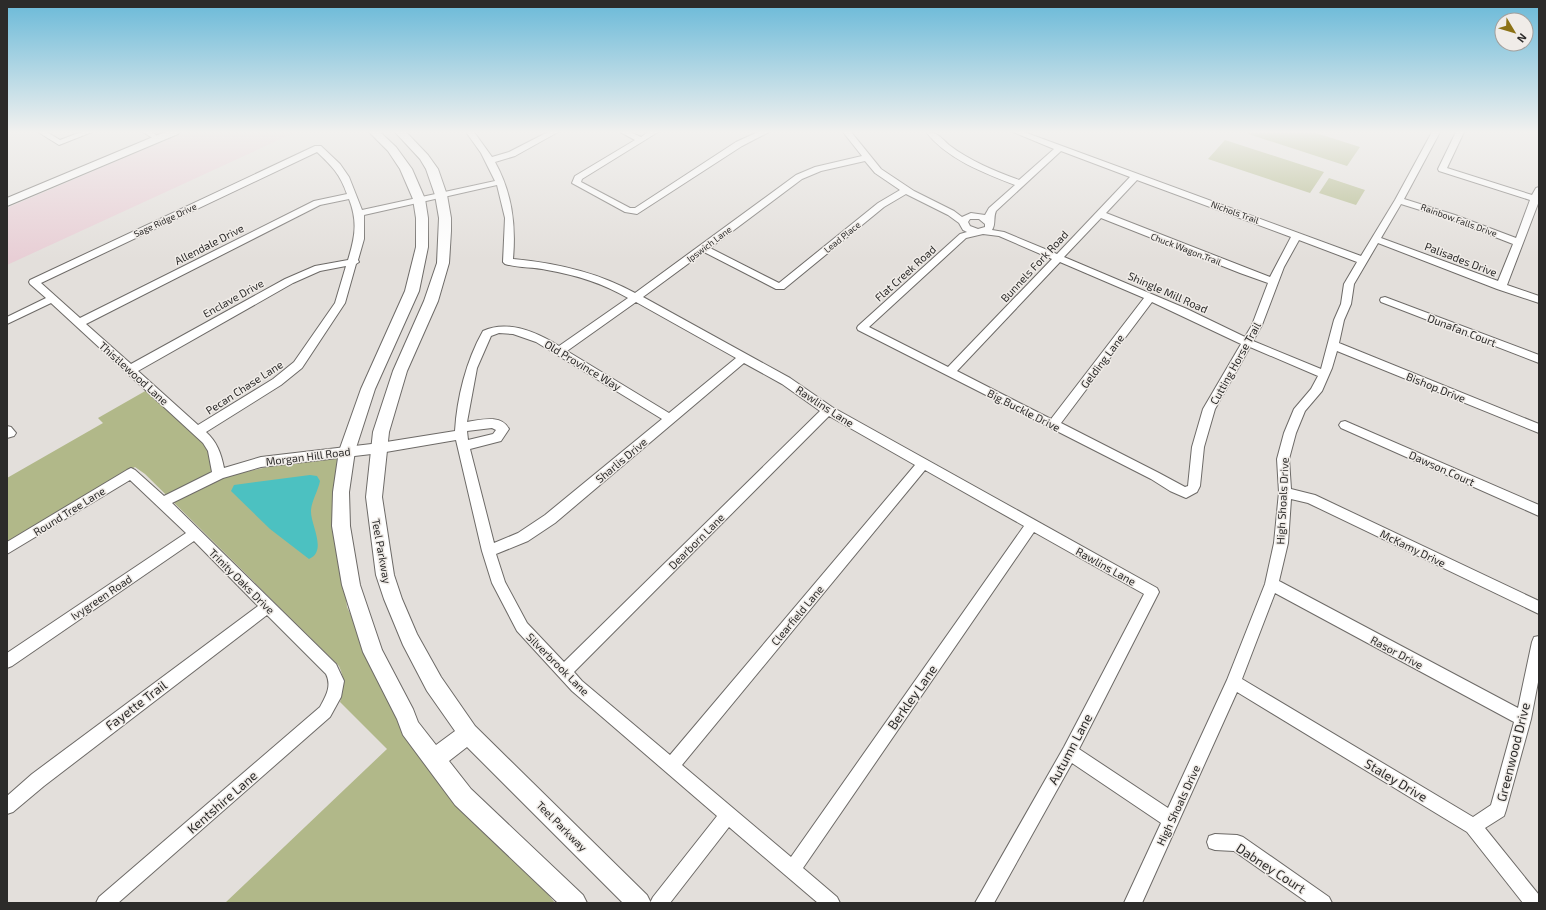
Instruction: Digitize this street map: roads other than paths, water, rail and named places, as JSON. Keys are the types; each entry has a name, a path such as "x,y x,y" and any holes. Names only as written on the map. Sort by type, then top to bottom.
{"main road":[{"path":"7,202 22,190 58,174"},
{"path":"408,174 419,199 422,218 422,247 412,291 368,390 347,450 341,492 342,526 351,585 373,652 406,716 410,728 463,797 575,903"},
{"name":"Teel Parkway","path":"433,174 445,218 443,263 432,301 400,371 381,432 374,497 384,575 413,645 434,684 468,734 639,903"},
{"path":"7,190 22,190"},
{"path":"434,760 468,734"}],"street":[{"name":"Sage Ridge Drive","path":"34,282 262,174"},
{"name":"Pecan Chase Lane","path":"198,431 278,382 298,365 340,303 360,239 359,213 353,194 343,174"},
{"path":"359,213 500,182 496,174"},
{"path":"584,174 575,182 633,211 641,209 693,174"},
{"name":"Ipswich Lane","path":"561,350 803,174"},
{"path":"883,174 906,190 951,213 969,230 985,227"},
{"path":"997,174 1021,184"},
{"path":"985,227 992,210 1031,174"},
{"name":"Nichols Trail","path":"1132,174 1362,260"},
{"name":"High Shoals Drive","path":"1133,903 1234,682 1272,584 1281,543 1285,492 1284,459 1290,432 1300,409 1316,391 1324,374 1339,320 1346,304 1349,284 1413,174"},
{"path":"1462,174 1537,195 1502,287"},
{"name":"Bunnels Fork Road","path":"949,372 1136,176"},
{"name":"Rawlins Lane","path":"500,182 511,229 508,262 541,264 584,273 611,284 744,357 797,388 828,410 1152,592"},
{"name":"Lead Place","path":"703,248 780,287 883,203 906,190"},
{"name":"Allendale Drive","path":"79,324 317,203 353,194"},
{"name":"Rainbow Falls Drive","path":"1399,200 1452,217 1518,242"},
{"path":"963,236 965,230 963,223 967,217 992,210"},
{"path":"951,213 983,218 985,227"},
{"name":"Chuck Wagon Trail","path":"1099,214 1243,271 1274,281"},
{"name":"Shingle Mill Road","path":"985,227 1150,297 1248,343 1324,374"},
{"name":"Flat Creek Road","path":"862,328 963,236 985,227"},
{"name":"Cutting Horse Trail","path":"1186,493 1193,489 1194,486 1198,447 1208,414 1260,319 1284,257 1297,235"},
{"name":"Palisades Drive","path":"1375,239 1539,300"},
{"name":"Enclave Drive","path":"130,370 289,281 318,268 354,262"},
{"name":"Thistlewood Lane","path":"34,282 207,440 214,450 219,474"},
{"name":"Gelding Lane","path":"1053,425 1150,297"},
{"path":"7,321 52,299"},
{"name":"Dunafan Court","path":"1385,300 1539,359"},
{"name":"Big Buckle Drive","path":"862,328 1186,493"},
{"name":"Old Province Way","path":"490,332 497,330 530,335 561,350 670,419"},
{"name":"Silverbrook Lane","path":"490,332 484,337 472,368 462,414 461,436 489,551 499,583 522,627 577,686 831,903"},
{"name":"Bishop Drive","path":"1333,345 1539,429"},
{"name":"Sharlis Drive","path":"489,551 524,537 537,528 744,357"},
{"name":"Dearborn Lane","path":"564,672 828,410"},
{"name":"Dawson Court","path":"1345,425 1539,511"},
{"name":"Morgan Hill Road","path":"163,502 219,474 261,462 347,450 380,448 461,436"},
{"name":"Clearfield Lane","path":"670,766 923,464"},
{"name":"Trinity Oaks Drive","path":"131,473 163,502 331,669 337,681 334,697"},
{"name":"Round Tree Lane","path":"7,549 131,473"},
{"name":"McKamy Drive","path":"1285,492 1311,499 1539,608"},
{"name":"Berkley Lane","path":"792,870 1032,525"},
{"name":"Ivygreen Road","path":"7,661 195,534"},
{"name":"Rasor Drive","path":"1272,584 1523,720"},
{"name":"Autumn Lane","path":"984,903 1069,752 1152,592"},
{"name":"Fayette Trail","path":"7,806 38,780 268,606"},
{"name":"Greenwood Drive","path":"1473,826 1498,810 1523,720 1539,642"},
{"name":"Staley Drive","path":"1234,682 1473,826 1534,903"},
{"name":"Kentshire Lane","path":"105,903 305,730 325,712 334,697"},
{"path":"1069,752 1171,820"},
{"path":"659,903 728,815"},
{"name":"Dabney Court","path":"1215,842 1237,843 1323,903"}],"water":[{"path":"310,475 317,476 320,481 311,510 311,516 318,544 314,555 309,559 270,529 231,491 234,485"}]}
